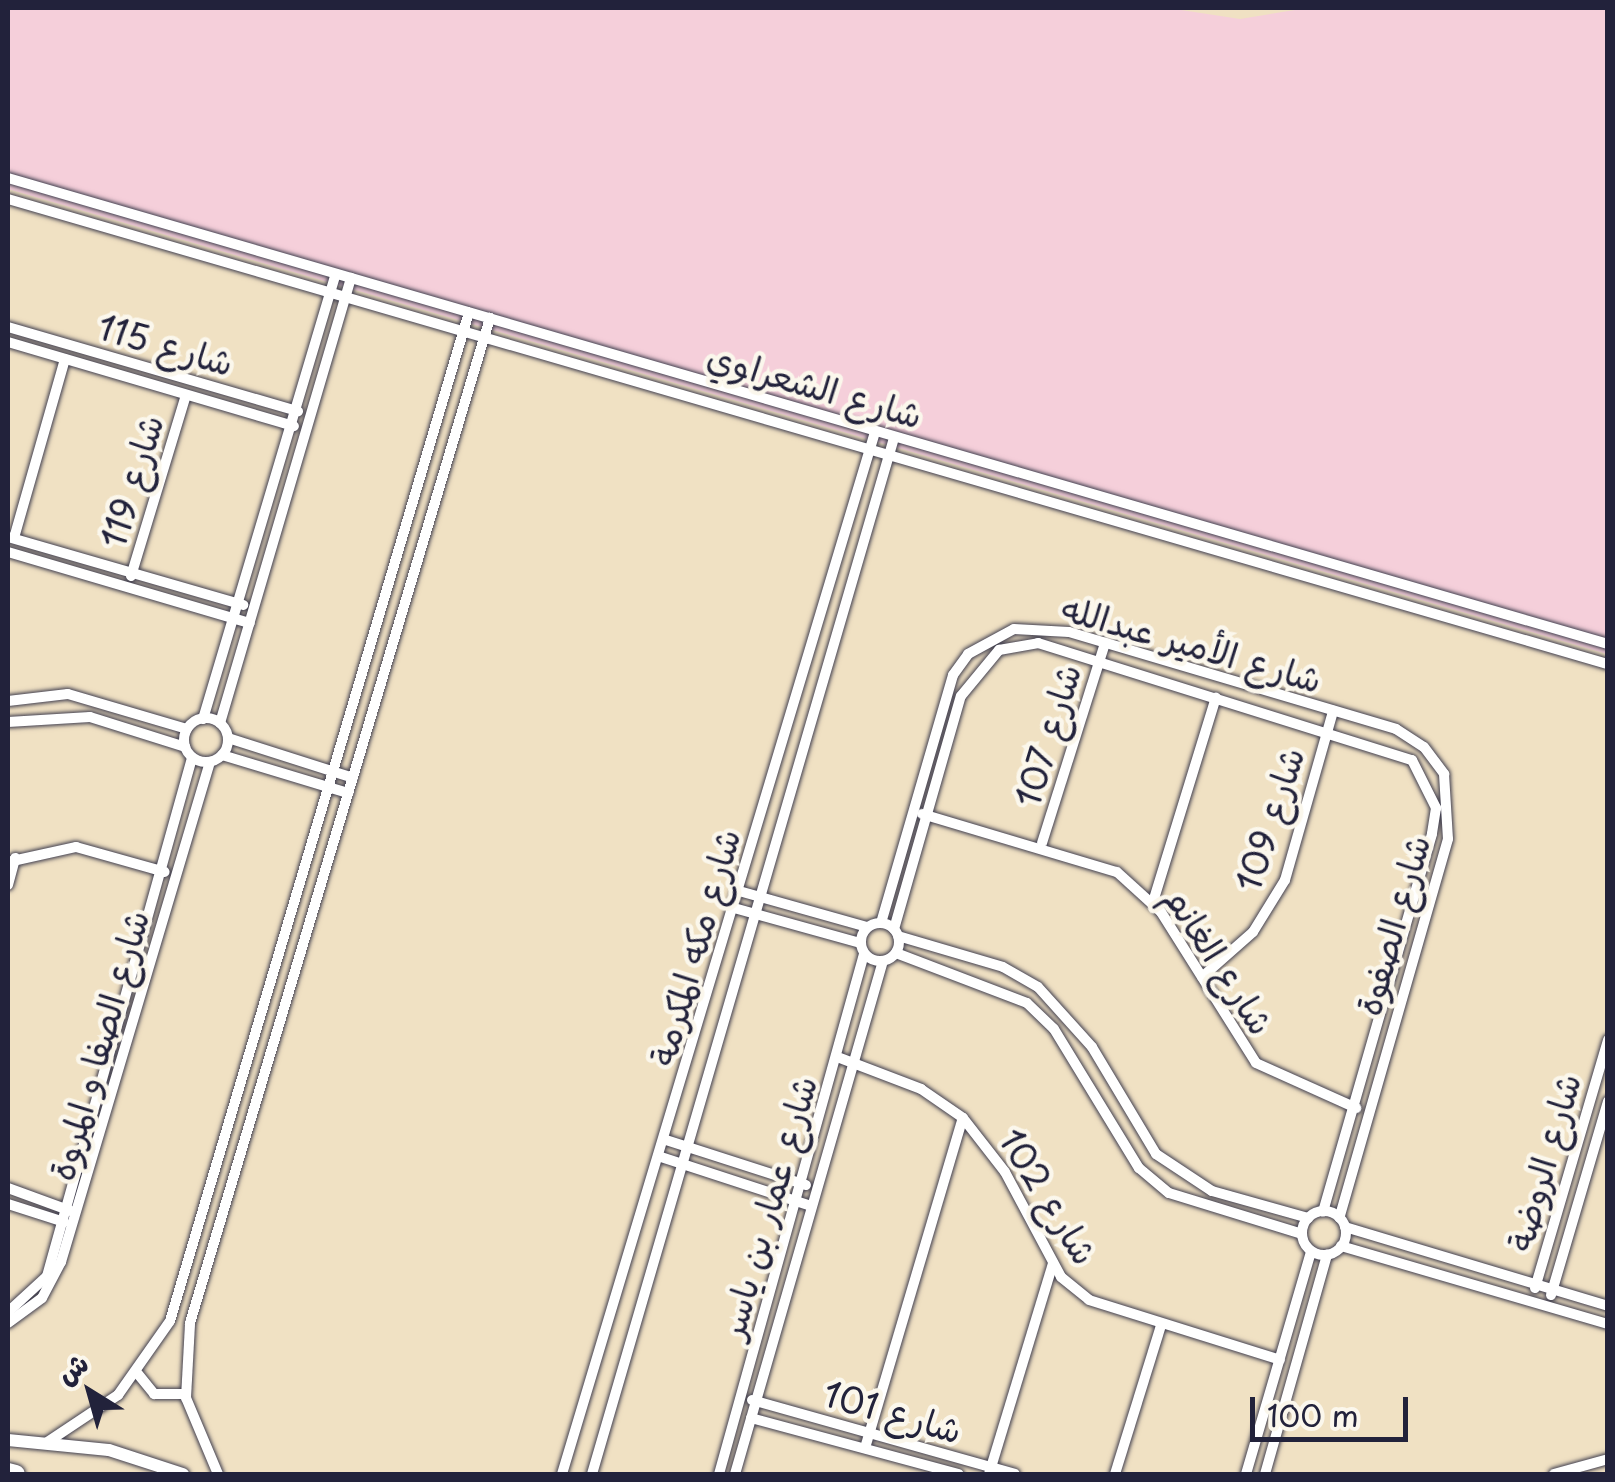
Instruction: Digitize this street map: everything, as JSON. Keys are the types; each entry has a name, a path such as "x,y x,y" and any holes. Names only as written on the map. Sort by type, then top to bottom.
{"highway":[{"path":"8,1472 16,1474"}],"street":[{"name":"شارع الشعراوي","path":"8,178 1608,644"},
{"name":"شارع الشعراوي","path":"8,199 1608,664"},
{"path":"187,729 202,719 336,274"},
{"path":"351,278 220,723 228,738 353,778"},
{"path":"46,1442 138,1374 170,1321 218,1175 332,771 469,312"},
{"path":"218,1474 186,1394 190,1323 236,1181 297,956 490,318"},
{"name":"شارع 115","path":"8,326 308,414"},
{"name":"شارع 115","path":"8,342 304,429"},
{"path":"65,359 11,538 250,622"},
{"name":"شارع 119","path":"131,578 186,395"},
{"name":"شارع مكه المكرمة","path":"562,1474 614,1321 875,432"},
{"name":"شارع مكه المكرمة","path":"592,1474 610,1398 894,438"},
{"path":"399,542 421,548"},
{"path":"8,552 254,609"},
{"name":"شارع الأمير عبدالله","path":"963,660 1014,629 1105,643 1333,711"},
{"name":"شارع 107","path":"1042,843 1105,643"},
{"name":"شارع الأمير عبدالله","path":"976,668 1018,644 1098,662 1328,728"},
{"path":"880,923 911,812 963,660 976,668 926,815 896,932 896,953"},
{"path":"1192,690 1196,670"},
{"path":"1153,902 1226,679"},
{"path":"8,702 68,694 187,729"},
{"name":"شارع 109","path":"1202,977 1271,908 1333,711"},
{"name":"شارع الصفوة","path":"1333,711 1424,747 1452,806 1367,1112 1342,1222"},
{"path":"8,722 90,717 210,762 222,756 348,793"},
{"path":"202,719 220,723"},
{"name":"شارع الصفوة","path":"1323,1212 1436,808 1412,760 1328,728"},
{"path":"187,729 188,753"},
{"path":"222,756 228,738"},
{"name":"شارع الصفا و المروة","path":"69,1217 188,753"},
{"name":"شارع الصفا و المروة","path":"44,1288 210,762"},
{"path":"772,775 794,779"},
{"name":"شارع الغانم","path":"911,812 1042,843 1104,864 1153,902 1256,1063 1367,1112"},
{"path":"8,884 11,860 76,847 176,875"},
{"path":"739,891 867,927 880,923 896,932 1003,966 1038,987 1068,1014 1124,1104 1182,1176 1308,1218 1323,1212 1342,1222 1608,1306"},
{"path":"734,908 862,949 883,961 896,953 995,984 1027,1003 1054,1029 1139,1168 1169,1193 1302,1234 1311,1251 1246,1474"},
{"path":"862,949 867,927"},
{"name":"شارع عمار بن ياسر","path":"720,1474 840,1058 862,949"},
{"path":"282,952 297,956"},
{"name":"شارع عمار بن ياسر","path":"734,1474 883,961"},
{"name":"شارع الروضة","path":"1531,1300 1607,1046"},
{"name":"شارع 102","path":"840,1058 963,1118 1004,1172 1053,1264 1089,1300 1161,1326 1280,1360"},
{"name":"شارع الروضة","path":"1548,1306 1608,1101"},
{"path":"1104,1113 1124,1104"},
{"path":"865,1448 963,1118"},
{"path":"666,1140 816,1188"},
{"path":"661,1157 811,1206"},
{"path":"218,1175 236,1181"},
{"path":"8,1188 69,1217"},
{"path":"8,1204 69,1217"},
{"path":"1302,1234 1308,1218"},
{"path":"1341,1246 1342,1222"},
{"path":"638,1238 656,1244"},
{"path":"1265,1474 1327,1255 1341,1246 1608,1324"},
{"path":"1311,1251 1327,1255"},
{"path":"990,1471 1053,1264"},
{"path":"629,1266 648,1270"},
{"path":"8,1312 44,1288"},
{"path":"8,1323 44,1288"},
{"path":"614,1321 632,1325"},
{"path":"1116,1474 1161,1326"},
{"path":"138,1374 160,1396 186,1394"},
{"path":"592,1393 610,1398"},
{"name":"شارع 101","path":"740,1398 870,1431 990,1471 1015,1474"},
{"name":"شارع 101","path":"751,1418 959,1474"},
{"path":"8,1440 46,1442 183,1474"},
{"path":"1554,1474 1608,1459"}],"shaded area":[{"path":"8,8 1168,8 1240,19 1307,8 1607,8 1607,654 8,189"}]}
